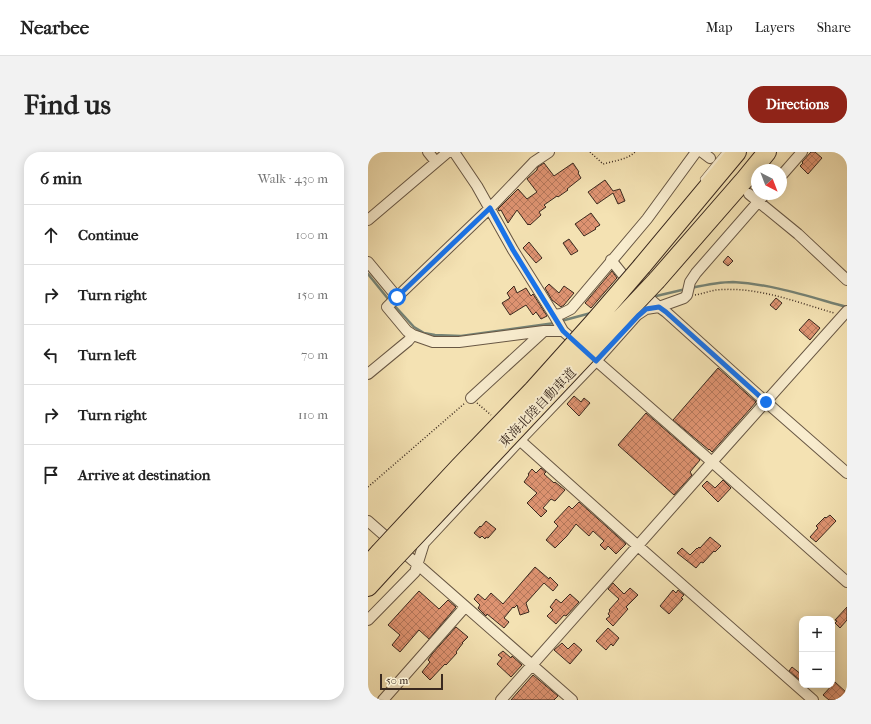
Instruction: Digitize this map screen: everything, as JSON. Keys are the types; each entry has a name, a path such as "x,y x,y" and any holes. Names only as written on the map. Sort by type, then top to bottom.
{"highway":[{"name":"東海北陸自動車道","path":"368,587 379,560 459,467 533,390 593,323 646,262 737,152"},
{"name":"東海北陸自動車道","path":"379,560 657,280 765,159"}],"street":[{"path":"428,152 436,162"},
{"path":"368,220 448,152"},
{"path":"454,152 477,186 513,250 562,330 847,582"},
{"path":"549,152 534,162 490,208 387,307 407,331 413,335 433,342 459,342 562,330"},
{"path":"555,317 571,309 647,219 696,152"},
{"path":"787,169 802,152"},
{"path":"368,620 415,572 424,543 638,316 646,309 685,296 690,282 696,273 759,200"},
{"path":"763,200 847,280"},
{"path":"611,260 623,275 847,473"},
{"path":"368,262 393,301"},
{"path":"501,700 712,462 846,314"},
{"path":"472,398 544,332"},
{"path":"368,374 408,341 413,335"},
{"path":"494,417 813,700"},
{"path":"368,521 572,700"},
{"path":"383,700 465,607"}],"lane":[{"path":"701,182 725,152"},
{"path":"714,215 751,180"},
{"path":"646,262 666,229"}],"path":[{"path":"590,152 602,164 621,160 633,155 635,152"},
{"path":"685,296 716,290 747,290 846,314"},
{"path":"368,487 472,398 494,417"}],"building":[{"path":"811,152 815,152 822,158 808,174 800,166"},
{"path":"544,163 554,176 573,163 581,178 567,189 568,190 544,205 546,207 539,212 541,215 530,225 528,225 517,210 508,223 501,210 499,211 498,209 518,189 527,199 537,192 527,179"},
{"path":"605,180 613,191 620,189 625,201 618,204 613,193 597,204 588,192"},
{"path":"591,213 600,225 584,236 575,224"},
{"path":"569,239 578,251 571,255 563,243"},
{"path":"529,242 542,258 536,263 523,248"},
{"path":"728,256 733,261 728,266 723,262"},
{"path":"612,271 617,278 591,308 585,303"},
{"path":"549,284 559,293 564,286 574,293 561,307 552,300 545,288"},
{"path":"514,286 517,293 526,288 531,296 533,294 547,316 541,319 536,312 533,315 526,305 510,315 502,303 510,298 507,293"},
{"path":"776,298 782,303 776,310 770,305"},
{"path":"809,319 820,328 810,340 799,330"},
{"path":"718,368 756,402 712,452 673,420"},
{"path":"574,396 581,402 584,398 590,403 579,416 567,404"},
{"path":"646,413 700,460 690,472 692,475 674,495 618,445"},
{"path":"541,468 546,472 544,474 565,490 555,501 551,499 543,508 547,511 541,517 527,503 537,493 524,482 532,469 536,473"},
{"path":"723,480 731,488 718,502 702,486 707,481 715,488"},
{"path":"579,502 626,544 616,554 608,546 605,550 600,545 604,541 593,531 589,536 576,524 555,548 546,540 558,526 554,522 569,506 572,509"},
{"path":"830,515 836,521 816,542 810,537 818,528 816,526 825,517 826,518"},
{"path":"486,521 496,529 488,538 486,537 485,539 482,536 480,538 474,533"},
{"path":"710,537 721,546 703,563 701,562 696,568 677,553 682,548 690,555 697,548 700,548"},
{"path":"535,567 549,579 550,577 558,585 553,591 544,583 526,603 529,612 520,615 517,605 514,608 513,607 504,618 509,622 504,628 487,614 486,616 478,608 480,605 474,599 478,594 485,600 491,593 503,604"},
{"path":"613,583 624,594 630,588 638,595 626,607 628,609 613,626 606,619 610,616 608,614 610,611 609,610 619,599 608,589"},
{"path":"673,590 676,593 678,590 684,595 681,598 683,599 669,614 660,606"},
{"path":"419,591 439,609 448,600 456,607 429,639 419,630 400,652 392,645 400,635 388,625"},
{"path":"570,594 579,602 556,624 547,616 553,610 550,607 556,599 561,603"},
{"path":"847,607 847,620 840,628 835,623 837,621 835,620"},
{"path":"456,627 468,637 462,643 456,652 457,653 430,680 422,672 430,662 428,660 432,654"},
{"path":"608,628 619,638 613,646 611,644 606,650 596,641"},
{"path":"562,643 568,649 574,643 582,650 570,664 554,650"},
{"path":"503,651 511,658 512,656 522,665 511,677 497,664 502,658 498,655"},
{"path":"792,667 799,673 799,679 789,671"},
{"path":"533,675 558,696 554,700 511,700"},
{"path":"835,682 847,693 847,697 844,700 829,700 823,695 829,688 835,688"}],"waterway":[{"path":"368,274 389,300"},
{"path":"691,288 733,282 748,283 791,292 847,307"},
{"path":"652,297 686,289"},
{"path":"393,304 414,327 424,333 435,335 461,336 555,323"},
{"path":"561,321 591,313"}],"tunnel":[{"path":"710,158 742,187"}],"route":[{"path":"397,297 490,208 513,250 563,331 596,361 646,309 659,307 766,402"}]}
